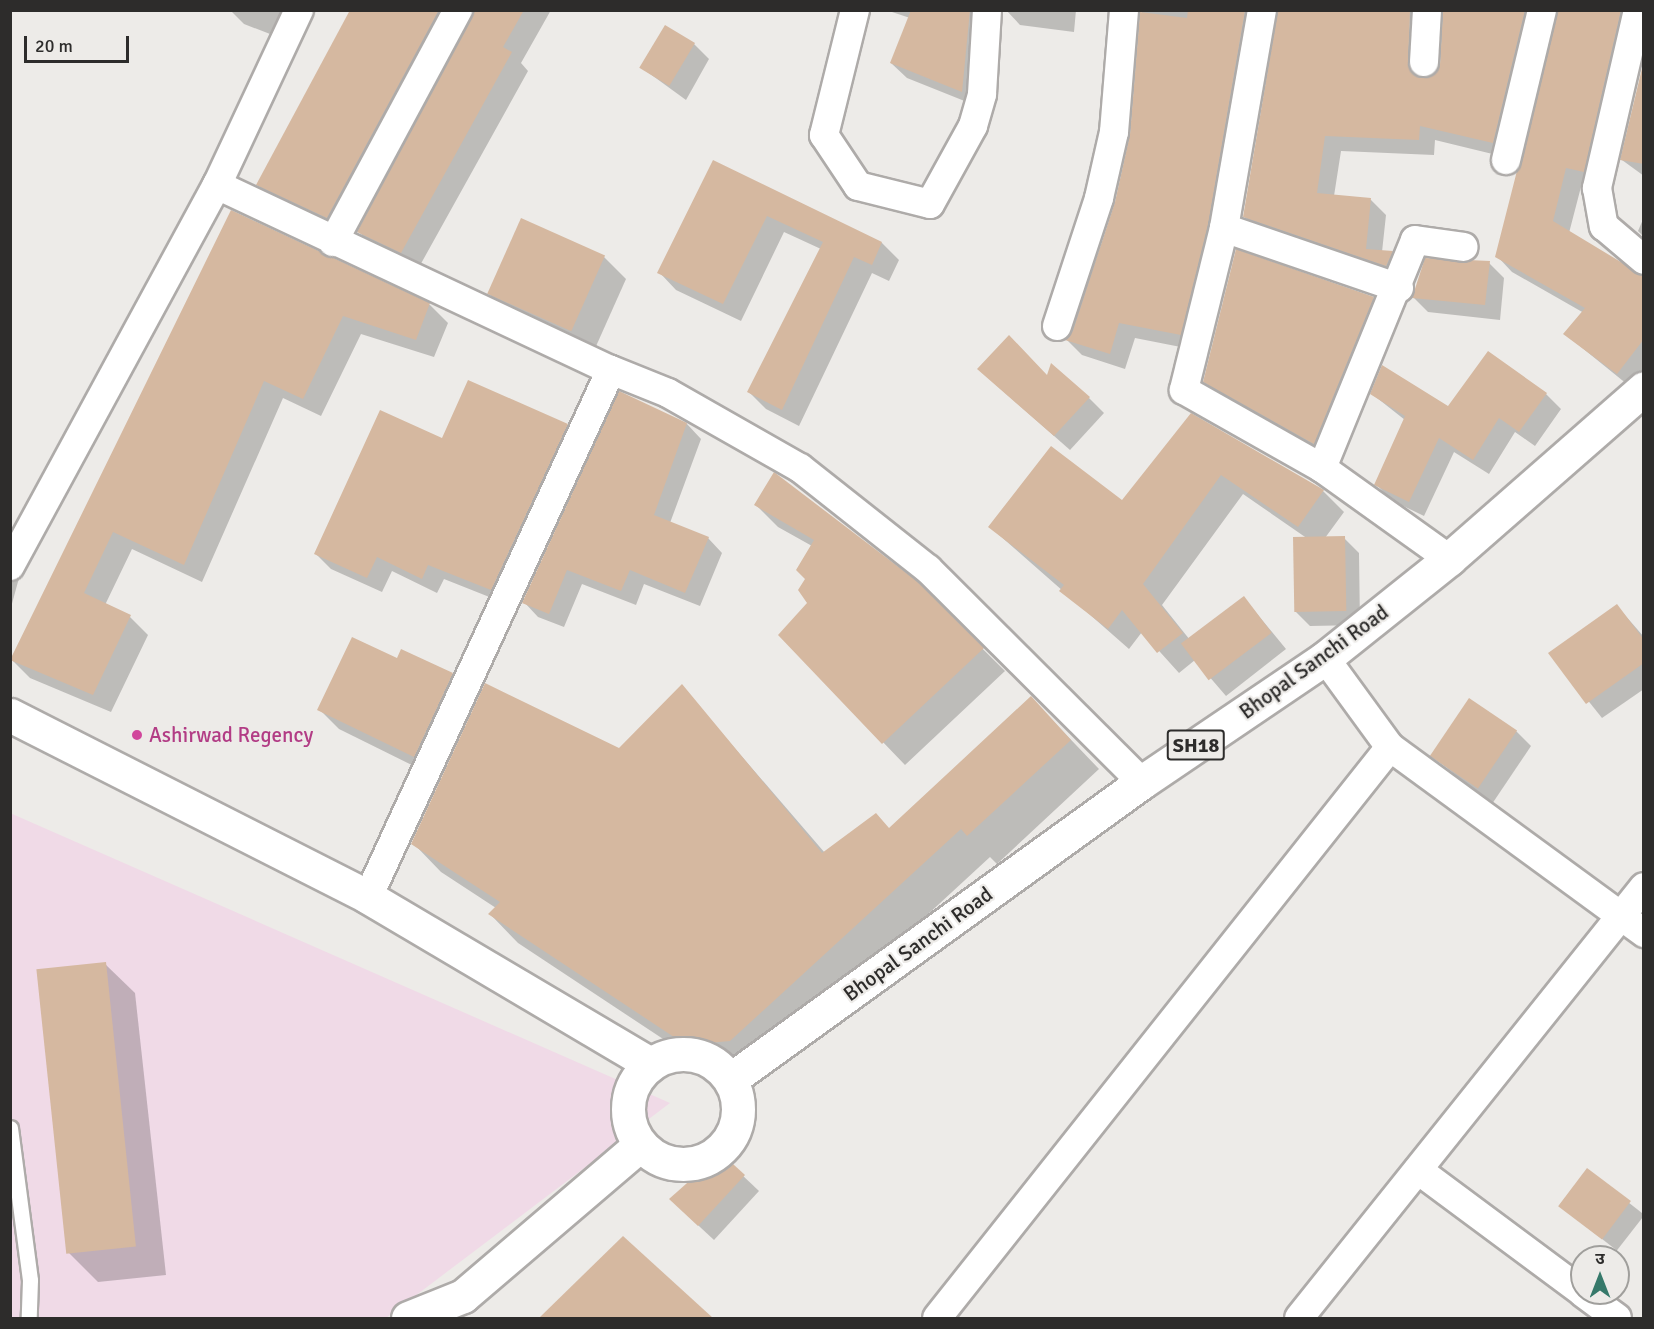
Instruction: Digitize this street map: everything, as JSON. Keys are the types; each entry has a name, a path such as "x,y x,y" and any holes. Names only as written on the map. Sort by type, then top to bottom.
{"main road":[{"name":"Bhopal Sanchi Road","path":"731,1079 1142,782 1325,658 1449,559 1644,388"},
{"path":"10,715 368,897 650,1064"},
{"path":"693,1055 718,1065 731,1079 739,1115 723,1148 708,1159 671,1164 640,1145 627,1112 629,1094 650,1064 666,1056 693,1055"},
{"path":"408,1318 459,1307 640,1145"}],"street":[{"path":"10,566 217,185 299,10"},
{"path":"333,242 458,10"},
{"path":"855,10 824,135 858,186 930,204 974,126 982,94 987,10"},
{"path":"1057,326 1100,198 1114,132 1124,10"},
{"path":"1262,10 1224,228 1184,390 1322,468 1449,559"},
{"path":"1424,62 1427,10"},
{"path":"1506,160 1542,10"},
{"path":"1638,10 1597,188 1604,226 1644,260"},
{"path":"217,185 333,242 677,398 800,468 928,569 1142,782"},
{"path":"1224,228 1400,288"},
{"path":"1322,468 1400,288 1415,240 1464,248"},
{"path":"368,897 611,370"},
{"path":"1325,658 1390,747 1644,933"},
{"path":"937,1318 1390,747"},
{"path":"1299,1318 1644,887"},
{"path":"1418,1170 1570,1284"},
{"path":"1599,1305 1617,1318"}],"lane":[{"path":"10,1128 30,1280 29,1318"}],"shaded area":[{"path":"10,813 670,1103 386,1318 11,1318"}],"building":[{"path":"350,10 439,10 327,218 256,185"},
{"path":"474,10 524,10 503,47 512,52 401,253 357,232"},
{"path":"911,10 970,10 962,92 890,63"},
{"path":"1188,10 1245,10 1208,225 1181,335 1119,323 1110,354 1065,340 1073,331 1115,202 1130,134 1140,12 1187,18"},
{"path":"1278,10 1410,10 1408,62 1414,75 1424,78 1440,64 1443,10 1525,10 1493,143 1420,126 1419,140 1325,136 1317,193 1371,198 1366,249 1393,251 1386,266 1243,217"},
{"path":"1558,10 1621,10 1584,172 1566,168 1553,221 1644,276 1644,339 1617,374 1563,334 1585,308 1495,257"},
{"path":"665,25 695,43 669,86 639,68"},
{"path":"1644,60 1644,164 1620,160"},
{"path":"713,160 882,242 872,265 854,257 782,410 747,392 823,242 767,216 723,304 657,273"},
{"path":"231,210 430,303 416,340 343,316 303,399 264,381 184,565 113,532 84,593 131,615 93,695 10,660"},
{"path":"521,218 605,255 571,331 487,294"},
{"path":"1236,249 1374,297 1314,444 1203,382"},
{"path":"1425,258 1490,261 1485,305 1412,298"},
{"path":"1009,335 1047,375 1051,363 1090,397 1054,436 977,369"},
{"path":"1488,351 1547,393 1519,432 1499,418 1473,460 1439,438 1409,502 1374,485 1405,416 1370,394 1382,365 1448,406"},
{"path":"468,380 568,424 491,590 428,565 422,579 377,557 367,578 314,554 380,410 442,438"},
{"path":"619,391 687,423 654,515 709,537 685,593 630,570 621,591 567,570 549,614 522,603"},
{"path":"1191,413 1324,490 1298,527 1221,475 1143,584 1183,633 1157,653 1122,610 1108,629 1059,591 1064,585 988,527 1051,446 1122,500"},
{"path":"774,472 917,581 984,648 882,744 778,635 807,603 798,590 805,579 796,570 814,540 754,505"},
{"path":"1345,536 1346,611 1294,612 1293,537"},
{"path":"1244,596 1272,633 1209,680 1181,644"},
{"path":"1617,604 1644,640 1644,663 1586,704 1548,653"},
{"path":"352,637 397,658 401,649 453,673 414,757 317,710"},
{"path":"485,683 619,748 682,684 822,853 876,813 889,828 1031,696 1071,740 967,836 961,829 730,1041 686,1045 488,914 500,902 411,844"},
{"path":"1469,698 1517,730 1478,788 1430,756"},
{"path":"106,962 136,1246 66,1254 36,969"},
{"path":"721,1153 745,1175 698,1226 669,1199"},
{"path":"1587,1168 1631,1201 1602,1239 1558,1206"},
{"path":"623,1236 713,1318 539,1318"}],"place":[{"name":"Ashirwad Regency","path":"137,735"}]}
